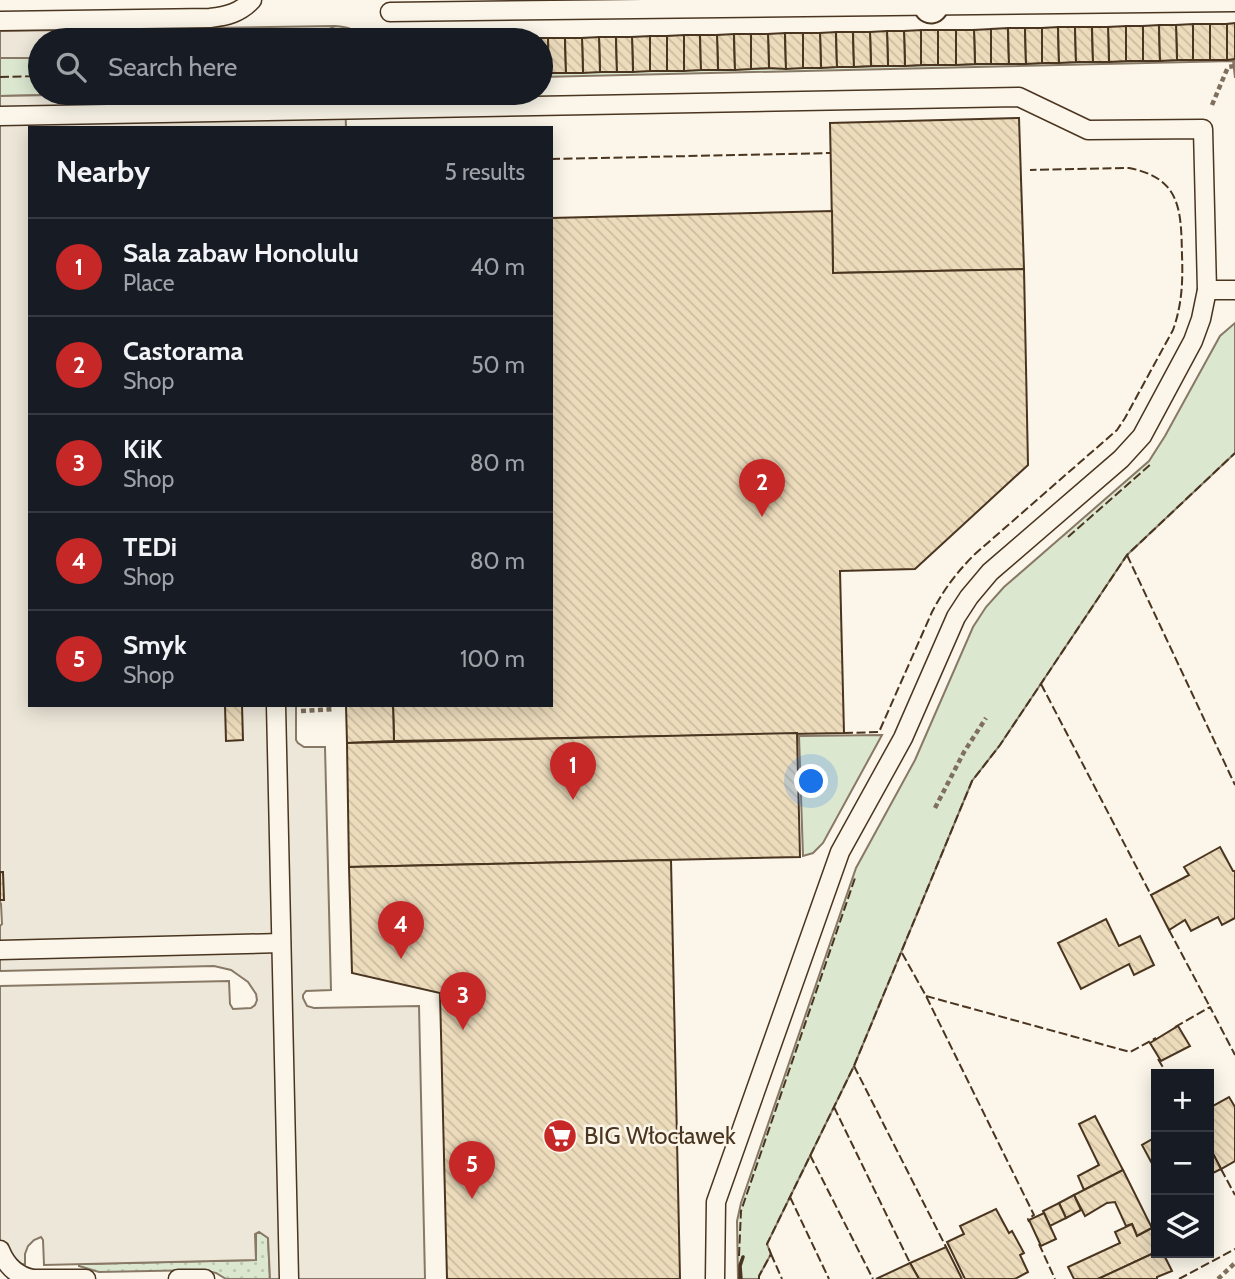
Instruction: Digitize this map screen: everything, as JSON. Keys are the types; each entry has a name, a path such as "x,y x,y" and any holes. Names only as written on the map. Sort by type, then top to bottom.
{"lane":[{"path":"0,21 210,18 231,15 252,0"},
{"path":"390,12 930,3 1235,2"},
{"path":"0,116 263,119 1019,97 1088,130 1203,129 1208,290 1193,341 1142,436 1121,459 990,572 968,597 956,617 903,738 840,852 716,1202 715,1279"},
{"path":"1208,290 1235,290"},
{"path":"276,707 289,1279"},
{"path":"0,950 281,943"},
{"path":"0,1250 10,1267 24,1277 86,1279"},
{"path":"178,1279 205,1279"}],"path":[{"path":"1203,129 1228,67 1235,66"},
{"path":"935,808 964,752 986,718"},
{"path":"1218,1279 1235,1263"}],"green space":[{"path":"0,58 28,58 28,95 0,96"},
{"path":"1235,59 1235,78 1233,61 553,77 553,73"},
{"path":"1235,323 1235,453 1127,555 1000,745 972,781 854,1066 767,1244 771,1254 759,1279 738,1279 737,1221 741,1203 856,868 915,760 973,627 1004,587 1149,461 1220,336"},
{"path":"882,735 823,843 813,853 803,856 799,736"},
{"path":"256,1233 262,1233 268,1238 270,1279 226,1279 216,1273 201,1270 99,1272 79,1266 256,1260"}],"shaded area":[{"path":"335,26 332,28 201,28"},
{"path":"0,31 28,31 28,58 0,58"},
{"path":"28,95 28,105 345,105 346,126 28,126 28,707 296,707 298,743 304,747 325,747 331,990 306,991 303,998 307,1006 314,1008 419,1006 425,1279 270,1279 268,1238 259,1232 255,1234 256,1260 44,1265 41,1237 28,1246 25,1264 0,1265 0,986 229,981 230,1004 233,1009 251,1008 257,1000 248,982 231,970 214,966 0,971 0,96"}],"building":[{"path":"1235,23 1235,59 1227,60 1227,24"},
{"path":"1193,24 1193,60 1177,60 1176,25"},
{"path":"1193,24 1210,24 1210,60 1193,60"},
{"path":"1210,24 1227,24 1227,60 1210,60"},
{"path":"1159,25 1160,61 1143,61 1143,26"},
{"path":"1159,25 1176,25 1177,60 1160,61"},
{"path":"1126,26 1126,61 1109,62 1108,27"},
{"path":"1126,26 1143,26 1143,61 1126,61"},
{"path":"1058,27 1059,63 1042,63 1042,28"},
{"path":"1058,27 1075,27 1076,62 1059,63"},
{"path":"1075,27 1092,27 1093,62 1076,62"},
{"path":"1092,27 1108,27 1109,62 1093,62"},
{"path":"1008,28 1009,64 991,64 991,29"},
{"path":"1008,28 1025,28 1026,64 1009,64"},
{"path":"1025,28 1042,28 1042,63 1026,64"},
{"path":"991,29 991,64 975,64 974,30"},
{"path":"921,30 921,65 905,66 904,31"},
{"path":"921,30 938,30 938,65 921,65"},
{"path":"938,30 956,30 956,65 938,65"},
{"path":"956,30 974,30 975,64 956,65"},
{"path":"887,31 904,31 905,66 888,66"},
{"path":"887,31 888,66 871,66 870,32"},
{"path":"836,32 837,67 821,68 820,33"},
{"path":"836,32 853,32 854,67 837,67"},
{"path":"853,32 870,32 871,66 854,67"},
{"path":"785,33 786,69 769,68 768,34"},
{"path":"785,33 803,33 803,68 786,69"},
{"path":"803,33 820,33 821,68 803,68"},
{"path":"734,34 735,70 718,70 717,35"},
{"path":"734,34 751,34 751,69 735,70"},
{"path":"751,34 768,34 769,68 751,69"},
{"path":"684,35 684,71 667,71 667,36"},
{"path":"684,35 700,35 701,70 684,71"},
{"path":"700,35 717,35 718,70 701,70"},
{"path":"650,36 650,71 633,72 632,37"},
{"path":"650,36 667,36 667,71 650,71"},
{"path":"599,37 616,37 617,72 600,72"},
{"path":"599,37 600,72 583,73 582,38"},
{"path":"616,37 632,37 633,72 617,72"},
{"path":"553,38 565,38 566,73 553,73"},
{"path":"565,38 582,38 583,73 566,73"},
{"path":"1019,118 1024,269 833,273 830,123"},
{"path":"832,211 833,273 1024,269 1028,465 915,569 840,571 844,733 394,741 393,707 553,707 553,218"},
{"path":"225,707 242,707 243,740 226,741"},
{"path":"346,707 393,707 394,741 347,743"},
{"path":"797,733 800,857 349,867 347,743"},
{"path":"1220,847 1235,871 1235,918 1222,925 1218,917 1191,931 1185,920 1169,930 1151,895 1189,875 1184,867"},
{"name":"BIG Włocławek","path":"671,860 680,1279 447,1279 440,993 352,973 349,867"},
{"path":"0,872 3,872 4,900 0,900"},
{"path":"1106,919 1119,946 1140,936 1154,965 1134,975 1129,964 1081,989 1058,943"},
{"path":"1178,1026 1190,1046 1161,1061 1150,1043"},
{"path":"1229,1097 1235,1107 1235,1161 1221,1169 1214,1156 1214,1105"},
{"path":"1095,1116 1123,1170 1084,1190 1078,1176 1099,1165 1079,1124"},
{"path":"1151,1140 1151,1162 1142,1145"},
{"path":"1214,1156 1221,1169 1214,1172"},
{"path":"1123,1170 1151,1229 1137,1236 1132,1224 1126,1226 1115,1202 1107,1203 1085,1216 1074,1195"},
{"path":"1074,1195 1081,1210 1066,1218 1059,1203"},
{"path":"1059,1203 1066,1218 1050,1226 1043,1211"},
{"path":"996,1209 1024,1253 1020,1255 1028,1272 1015,1279 965,1279 947,1242 964,1234 960,1226"},
{"path":"1044,1213 1056,1239 1041,1246 1029,1220"},
{"path":"1132,1224 1137,1236 1151,1229 1151,1254 1098,1279 1074,1279 1068,1267 1120,1243 1115,1232"},
{"path":"946,1247 962,1279 919,1279 910,1263"},
{"path":"1151,1254 1151,1258 1166,1258 1172,1271 1157,1279 1098,1279"},
{"path":"910,1263 919,1279 876,1279"}],"fence":[{"path":"0,77 28,76"},
{"path":"553,159 831,153"},
{"path":"844,733 879,732 932,612 951,581 975,554 1117,430 1173,330 1181,293 1182,239 1179,210 1168,188 1159,179 1129,168 1030,170"},
{"path":"759,1279 771,1254 767,1244 854,1066 972,781 1000,745 1127,555 1235,453"},
{"path":"1068,537 1152,463"},
{"path":"1127,555 1235,785"},
{"path":"1041,684 1151,895"},
{"path":"739,1256 741,1211 855,878"},
{"path":"1169,930 1210,1007"},
{"path":"902,953 1034,1215 1028,1219 1029,1222"},
{"path":"926,996 1130,1052 1156,1038"},
{"path":"1175,1027 1210,1007 1235,1055"},
{"path":"1158,1059 1164,1069"},
{"path":"854,1066 946,1247"},
{"path":"834,1107 910,1263"},
{"path":"810,1155 873,1279"},
{"path":"1221,1169 1235,1195"},
{"path":"790,1197 829,1279"},
{"path":"1039,1244 1055,1279"},
{"path":"1179,1279 1235,1249"},
{"path":"771,1254 782,1279"}],"wall":[{"path":"740,1279 740,1265 743,1257 740,1266 741,1279"}],"place":[{"name":"Castorama","path":"762,517"},
{"name":"Sala zabaw Honolulu","path":"573,800"},
{"name":"TEDi","path":"401,959"},
{"name":"KiK","path":"463,1030"},
{"name":"BIG Włocławek","path":"560,1136"},
{"name":"Smyk","path":"472,1199"}]}
